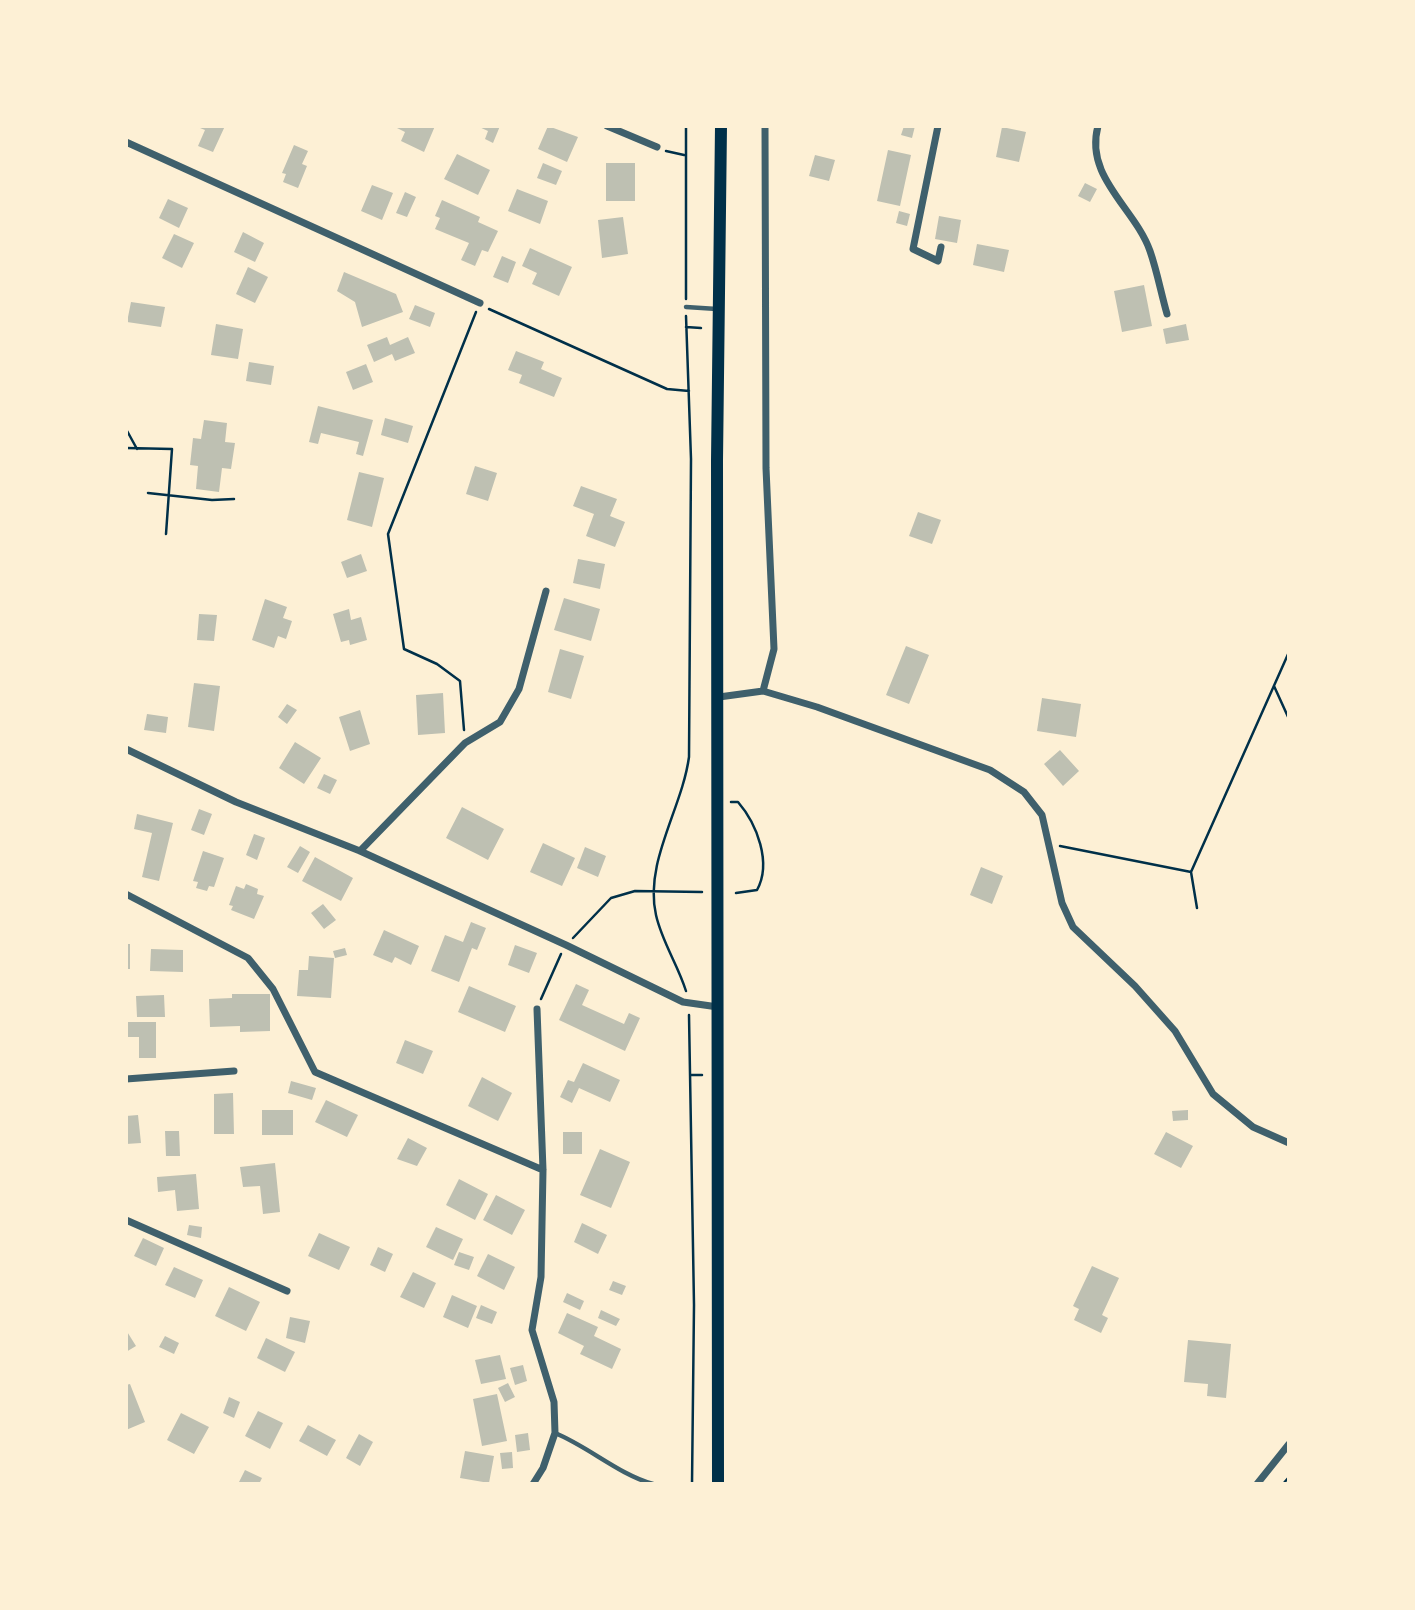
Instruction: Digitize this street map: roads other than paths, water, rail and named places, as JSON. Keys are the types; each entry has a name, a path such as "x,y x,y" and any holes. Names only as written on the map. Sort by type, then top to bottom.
{"main road":[{"path":"718,1484 718,309 721,126"}],"street":[{"path":"607,126 657,147"},
{"path":"763,691 774,649 766,468 765,126"},
{"path":"938,126 913,249 939,261 941,247"},
{"path":"1098,126 1095,135 1098,157 1107,188 1133,217 1150,250 1167,314"},
{"path":"126,142 480,303"},
{"path":"360,851 465,743 499,722 519,689 546,591"},
{"path":"719,696 763,691 817,707 990,770 1024,792 1042,815 1062,903 1073,927 1160,1012 1175,1031 1213,1094 1253,1127 1289,1143"},
{"path":"126,749 236,802 360,851 688,1004 718,1007"},
{"path":"126,894 248,958 274,989 315,1072 543,1170"},
{"path":"533,1484 543,1468 555,1433 554,1402 532,1330 541,1277 543,1170 537,1009"},
{"path":"126,1079 234,1071"},
{"path":"126,1220 286,1291"},
{"path":"1257,1484 1289,1444"}],"lane":[{"path":"686,307 718,309"},
{"path":"555,1433 592,1450 637,1479 653,1484"}]}
